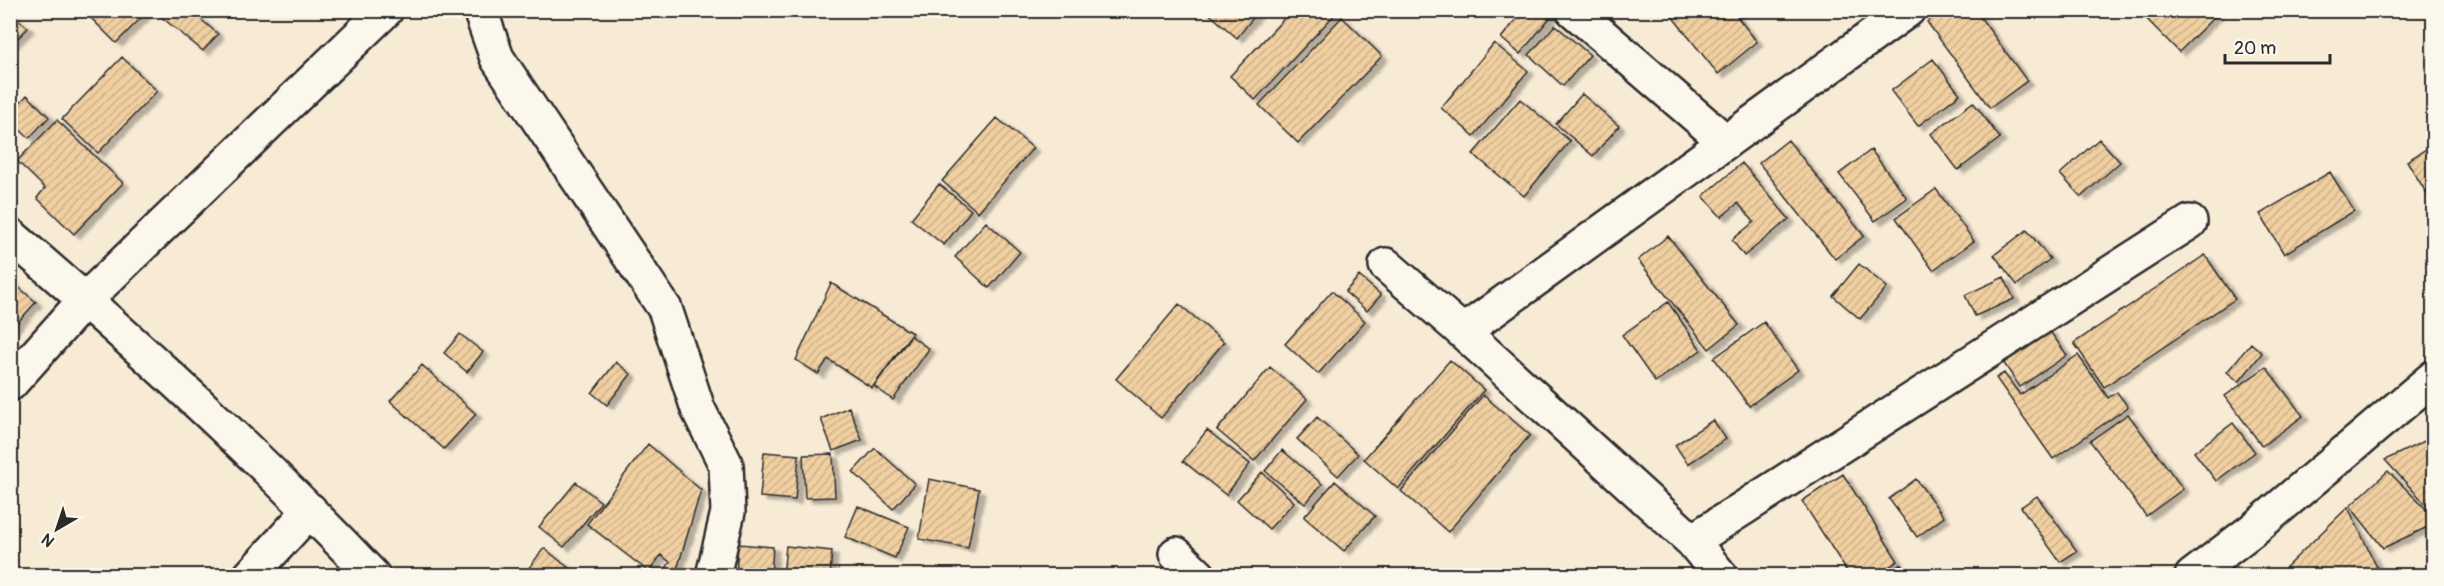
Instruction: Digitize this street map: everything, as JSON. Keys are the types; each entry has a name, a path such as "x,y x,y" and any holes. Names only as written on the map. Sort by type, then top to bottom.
{"street":[{"path":"10,384 86,300 386,10"},
{"path":"480,10 497,58 665,309 698,409 726,465 728,512 713,576"},
{"path":"1573,10 1726,142"},
{"path":"1463,332 1908,10"},
{"path":"1692,542 2190,222"},
{"path":"10,235 86,300 310,510 373,576"},
{"path":"1386,265 1463,332 1692,542 1722,576"},
{"path":"2192,576 2255,528 2433,377"},
{"path":"250,576 310,510"}],"building":[{"path":"83,10 149,10 116,43"},
{"path":"163,10 190,10 218,34 203,51 159,15"},
{"path":"1205,10 1259,10 1237,38"},
{"path":"1292,10 1333,10 1336,13 1255,100 1230,76"},
{"path":"1524,10 1548,10 1553,14 1520,54 1501,38"},
{"path":"1667,10 1732,10 1757,42 1718,74"},
{"path":"1943,10 1975,10 2027,81 1990,108 1927,22"},
{"path":"2138,10 2211,10 2216,15 2179,52"},
{"path":"10,12 28,28 10,46"},
{"path":"1342,17 1382,56 1298,143 1259,105"},
{"path":"1555,25 1590,55 1563,86 1529,55"},
{"path":"1494,43 1528,71 1474,136 1441,108"},
{"path":"122,57 157,91 98,153 62,119"},
{"path":"1933,59 1960,94 1918,126 1891,91"},
{"path":"1582,94 1619,126 1593,156 1556,124"},
{"path":"27,95 49,117 29,138 10,121 10,113"},
{"path":"1520,99 1570,141 1524,196 1473,154"},
{"path":"1973,102 2000,138 1958,170 1931,134"},
{"path":"997,118 1033,148 978,212 942,181"},
{"path":"57,120 123,183 74,234 37,198 45,188 17,161"},
{"path":"2099,139 2120,162 2081,197 2060,174"},
{"path":"1788,140 1864,236 1835,259 1759,163"},
{"path":"2434,144 2434,204 2433,204 2407,161"},
{"path":"1871,150 1907,198 1875,221 1839,174"},
{"path":"1742,163 1789,219 1744,256 1732,240 1754,222 1738,203 1721,217 1703,196"},
{"path":"2330,172 2354,211 2284,254 2260,214"},
{"path":"939,184 971,210 944,245 911,219"},
{"path":"1936,189 1974,241 1933,270 1896,218"},
{"path":"986,222 1020,252 989,288 955,257"},
{"path":"2027,230 2050,259 2017,285 1994,255"},
{"path":"1668,236 1739,325 1709,349 1638,260"},
{"path":"2205,255 2235,299 2104,387 2074,343"},
{"path":"1859,264 1887,287 1860,319 1833,296"},
{"path":"1359,276 1381,295 1367,311 1345,292"},
{"path":"2004,277 2014,299 1975,316 1965,295"},
{"path":"10,280 36,302 10,331"},
{"path":"831,283 912,333 872,388 828,359 818,374 796,360"},
{"path":"1332,291 1365,321 1318,374 1285,344"},
{"path":"1668,302 1701,350 1655,382 1622,335"},
{"path":"1179,304 1224,342 1161,418 1116,379"},
{"path":"1764,322 1798,370 1749,406 1714,358"},
{"path":"2049,330 2067,355 2020,387 2003,362"},
{"path":"460,334 483,352 467,372 444,353"},
{"path":"911,336 929,349 893,400 874,386"},
{"path":"2251,343 2262,353 2239,382 2227,372"},
{"path":"2078,355 2108,398 2117,392 2128,407 2053,459 1996,378 2004,373 2020,395"},
{"path":"1450,360 1484,390 1398,489 1364,459"},
{"path":"616,362 631,374 607,405 592,393"},
{"path":"422,365 476,414 444,449 390,401"},
{"path":"1270,367 1307,399 1254,461 1217,430"},
{"path":"2266,367 2303,416 2262,446 2225,396"},
{"path":"1483,395 1530,435 1448,532 1401,491"},
{"path":"849,407 862,440 833,451 821,419"},
{"path":"2128,414 2183,489 2146,516 2090,441"},
{"path":"1317,417 1358,454 1338,476 1297,439"},
{"path":"1713,420 1726,439 1688,464 1675,445"},
{"path":"2233,423 2255,452 2216,481 2194,452"},
{"path":"1207,430 1250,464 1226,495 1183,461"},
{"path":"2433,437 2434,510 2432,511 2385,460"},
{"path":"648,444 701,490 675,576 661,576 670,562 661,555 649,572 587,524"},
{"path":"875,448 915,484 893,509 853,472"},
{"path":"1282,450 1322,484 1305,504 1265,471"},
{"path":"764,452 799,455 795,500 760,497"},
{"path":"833,454 835,497 805,498 803,455"},
{"path":"2388,471 2434,517 2434,524 2383,548 2350,506"},
{"path":"1262,472 1294,502 1269,529 1237,500"},
{"path":"1843,474 1898,561 1875,576 1850,576 1802,501"},
{"path":"929,479 979,489 968,548 919,539"},
{"path":"1916,479 1944,517 1917,537 1889,499"},
{"path":"1335,481 1375,516 1344,551 1304,517"},
{"path":"576,482 601,502 564,547 539,527"},
{"path":"2037,496 2077,551 2060,562 2021,507"},
{"path":"858,506 909,527 895,558 845,537"},
{"path":"2348,507 2381,576 2277,576"},
{"path":"738,544 773,547 771,576 736,576"},
{"path":"786,546 832,551 830,576 783,576"},
{"path":"544,548 575,573 573,576 537,576 528,569"},
{"path":"1901,564 1908,576 1882,576"}]}
